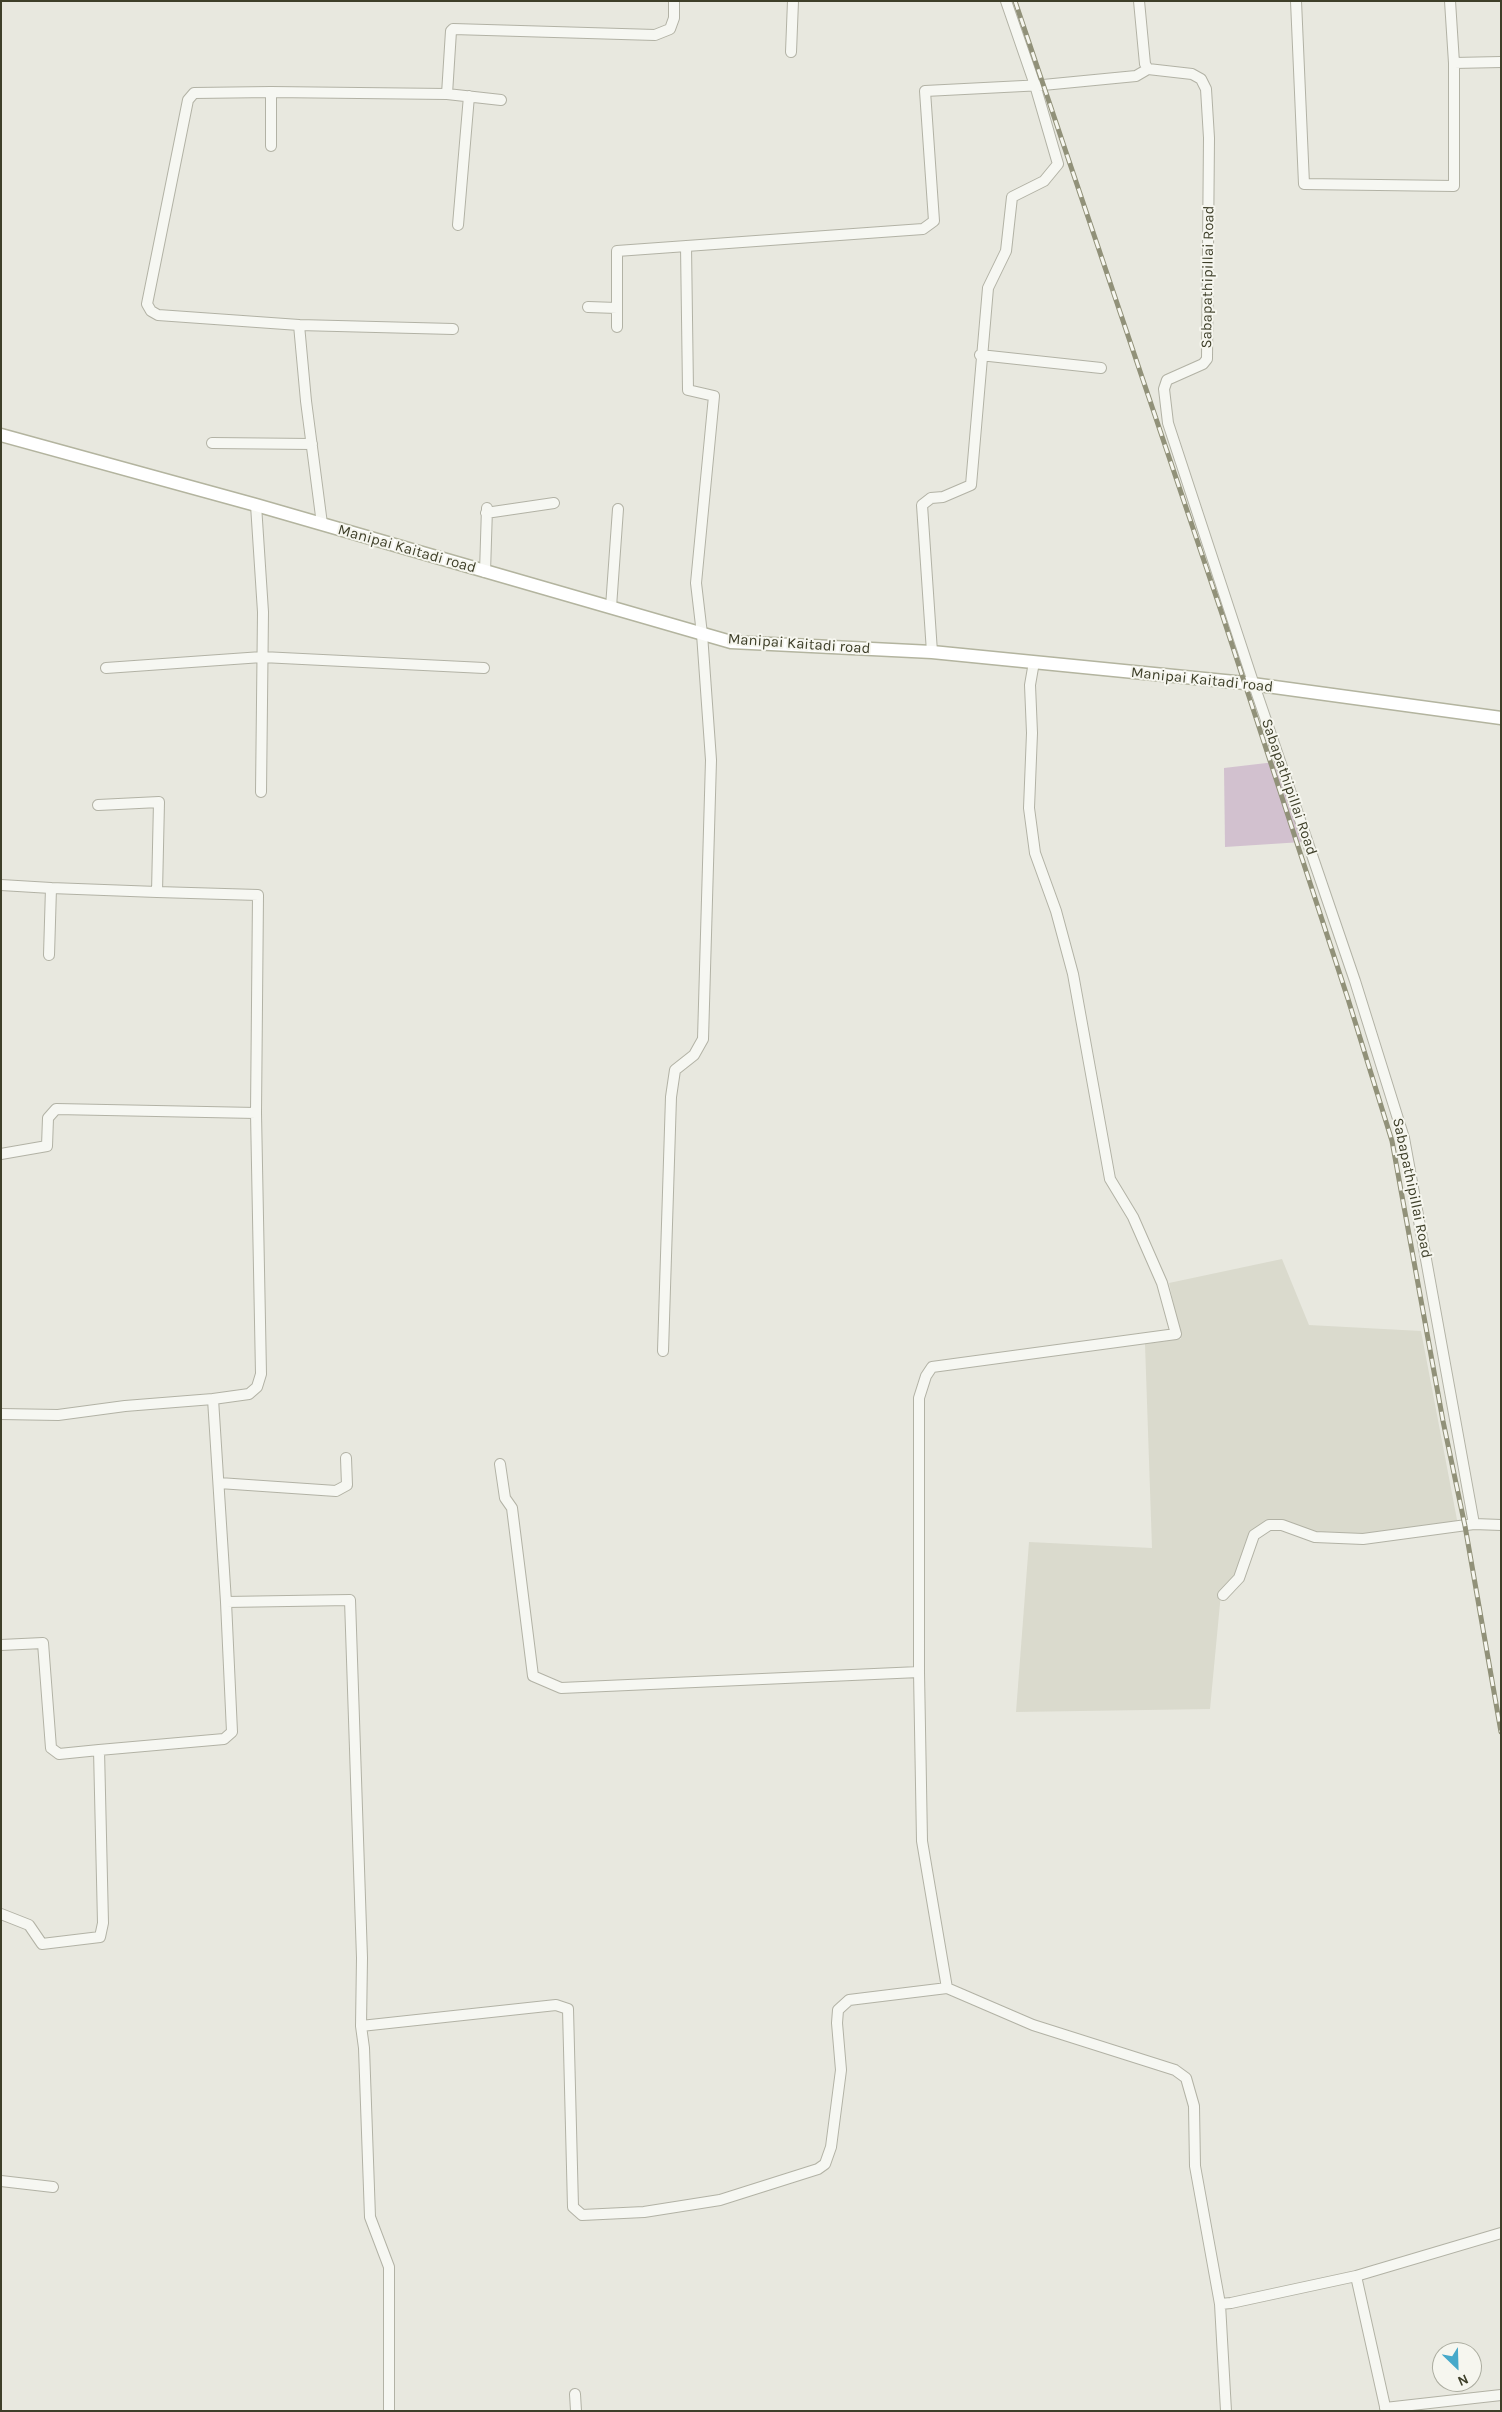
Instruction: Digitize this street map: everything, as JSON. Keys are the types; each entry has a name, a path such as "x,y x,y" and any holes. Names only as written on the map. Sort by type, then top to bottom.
{"main road":[{"name":"Manipai Kaitadi road","path":"1,435 256,505 731,642 932,652 1034,662 1254,685 1501,718"}],"street":[{"path":"447,94 451,31 453,29 655,35 670,29 674,18 674,1"},
{"path":"791,52 793,1"},
{"path":"932,652 922,505 931,498 943,497 971,485 980,355 988,288 1006,252 1012,197 1044,181 1058,164 1006,1"},
{"path":"617,328 617,251 923,229 934,221 925,91 1034,85 1136,76 1148,69 1145,64 1139,1"},
{"path":"1296,1 1304,184 1454,186 1454,63 1450,1"},
{"path":"1454,63 1501,62"},
{"name":"Sabapathipillai Road","path":"1148,69 1192,74 1201,79 1206,89 1209,138 1207,360 1204,364 1167,380 1164,389 1168,423 1254,685 1355,981 1404,1138 1474,1524"},
{"path":"271,92 271,146"},
{"path":"453,329 299,325 158,315 151,311 147,304 188,100 194,93 447,94 501,100"},
{"path":"458,225 469,96"},
{"path":"663,1351 671,1097 675,1070 694,1055 703,1039 711,760 702,634 696,583 714,396 688,390 686,246"},
{"path":"588,308 617,308"},
{"path":"299,325 322,524"},
{"path":"980,355 1101,368"},
{"path":"212,443 312,444"},
{"path":"485,572 486,510 554,503"},
{"path":"256,505 263,612 261,792"},
{"path":"611,608 618,509"},
{"path":"106,668 262,657 484,668"},
{"path":"948,1988 922,1841 919,1672 919,1398 926,1376 932,1367 1176,1334 1162,1283 1133,1217 1110,1179 1073,974 1056,911 1036,853 1029,808 1032,733 1030,685 1034,662"},
{"path":"98,805 159,802 157,892"},
{"path":"1,885 258,895 256,1113 261,1374 257,1387 249,1394 213,1399 125,1406 58,1416 1,1414"},
{"path":"49,955 51,888"},
{"path":"1,1154 47,1146 48,1118 56,1109 256,1113"},
{"path":"1,1646 43,1643 50,1748 58,1754 224,1739 232,1732 213,1399"},
{"path":"219,1483 336,1490 347,1485 346,1458"},
{"path":"500,1464 505,1498 512,1508 533,1676 560,1688 919,1672"},
{"path":"1223,1595 1239,1578 1254,1535 1269,1525 1282,1525 1315,1536 1362,1539 1474,1524 1501,1525"},
{"path":"226,1602 350,1600 362,1958 361,2026 364,2048 370,2217 389,2267 389,2411"},
{"path":"1,1914 29,1925 42,1944 100,1937 103,1923 99,1750"},
{"path":"361,2026 556,2005 568,2009 573,2207 582,2215 644,2212 720,2200 818,2169 825,2164 830,2147 841,2070 836,2023 838,2010 848,2000 948,1988 1034,2025 1175,2070 1186,2078 1194,2106 1195,2166 1220,2304 1226,2411"},
{"path":"1,2180 53,2187"},
{"path":"1220,2304 1231,2304 1356,2276 1501,2233"},
{"path":"1356,2276 1386,2410 1501,2395"},
{"path":"576,2394 576,2411"}],"shaded area":[{"path":"1275,762 1302,842 1225,847 1224,768"},
{"path":"1282,1259 1309,1325 1421,1331 1458,1525 1362,1537 1316,1534 1283,1523 1252,1533 1237,1576 1221,1593 1210,1709 1016,1712 1029,1542 1152,1548 1145,1344 1181,1339 1169,1283"}],"railway":[{"path":"1015,1 1222,614 1348,999 1392,1141 1443,1421 1465,1526 1501,1732"}]}
